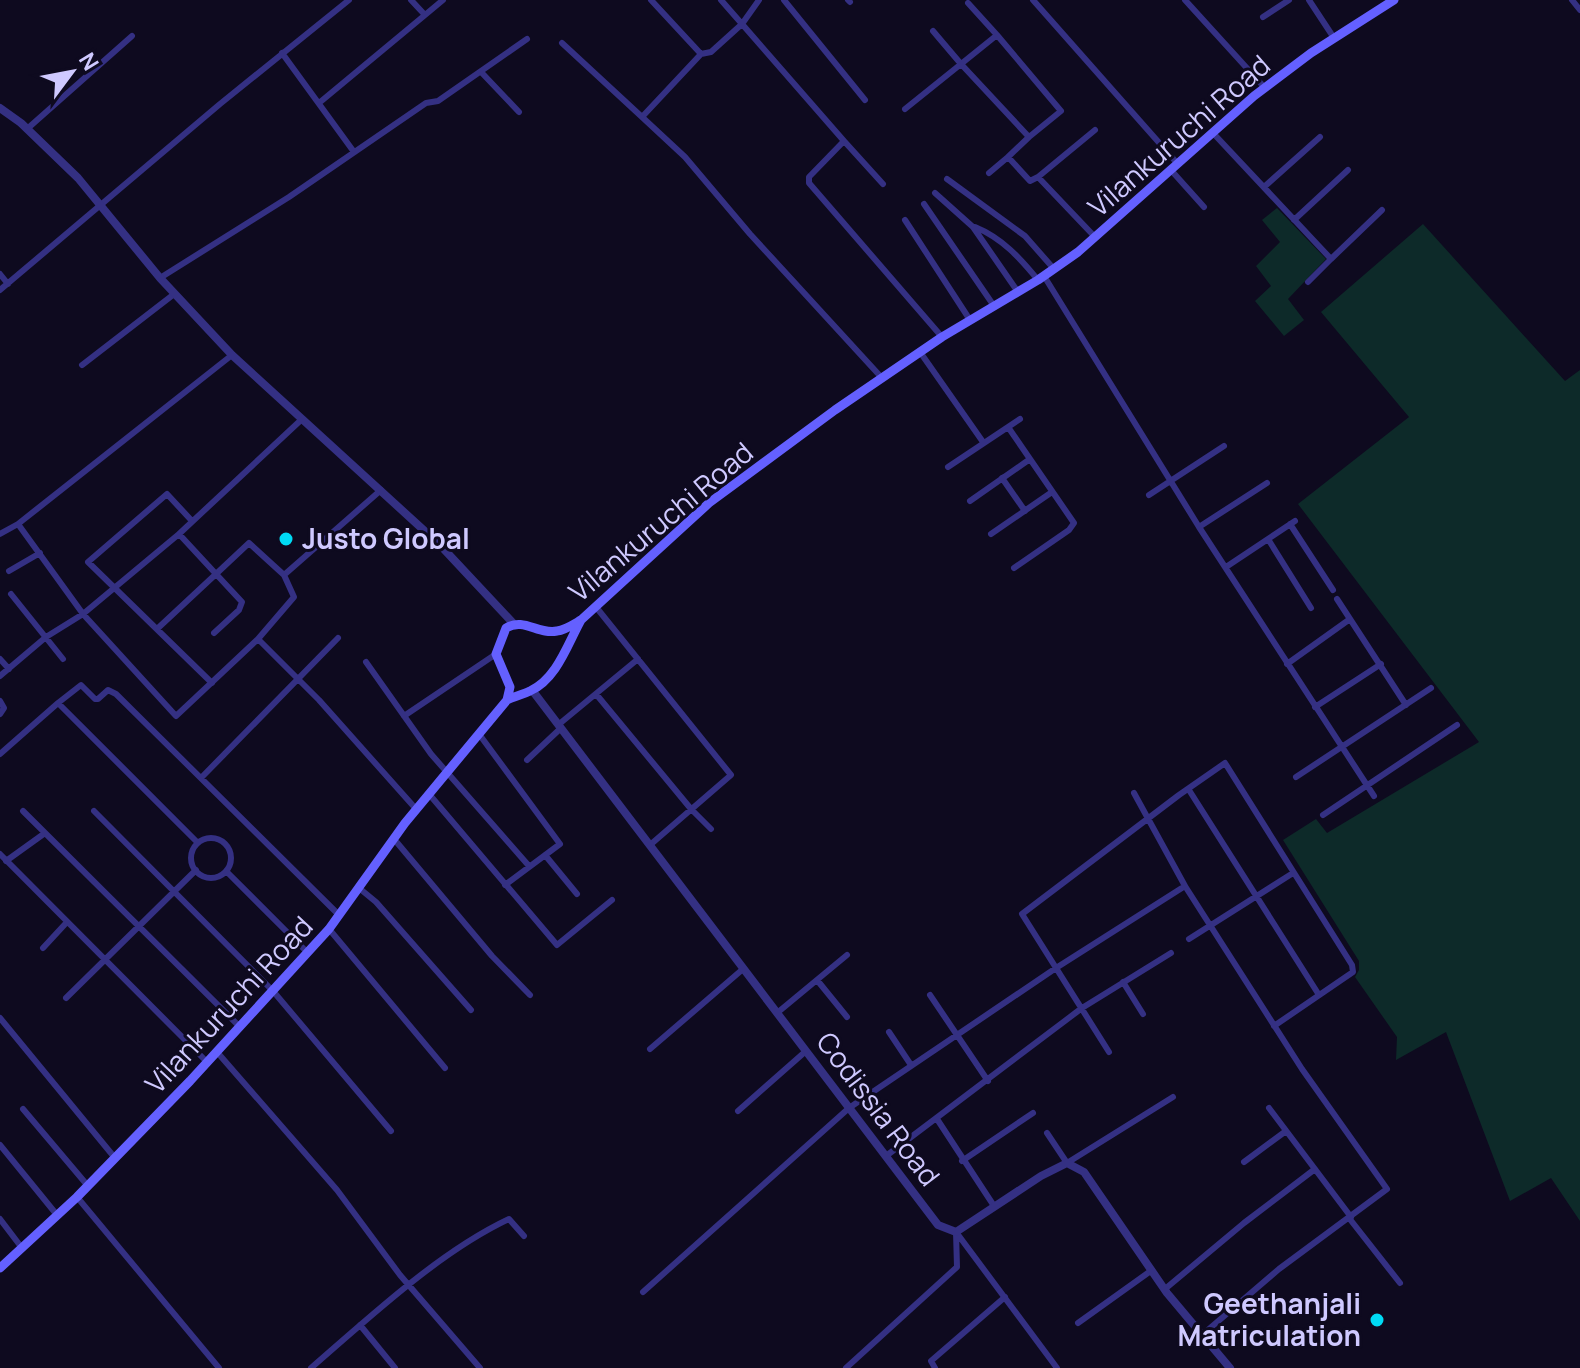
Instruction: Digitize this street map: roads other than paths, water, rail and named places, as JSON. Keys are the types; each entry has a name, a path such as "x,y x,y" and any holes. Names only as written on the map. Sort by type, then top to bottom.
{"main road":[{"name":"Vilankuruchi Road","path":"513,623 557,631 581,620 709,503 942,337 1054,269 1095,237 1265,88 1334,38 1394,0"},
{"path":"507,700 532,690 545,680 561,660 581,620"},
{"path":"507,700 510,687 496,654 506,628 513,623"},
{"name":"Vilankuruchi Road","path":"0,1268 88,1186 308,953 417,809 507,700"}],"street":[{"path":"335,0 341,7"},
{"path":"0,290 349,0"},
{"path":"411,0 425,15"},
{"path":"319,103 443,0"},
{"path":"651,0 701,54"},
{"path":"721,0 883,184"},
{"path":"642,117 701,54 711,52 742,24 759,0"},
{"path":"784,0 865,100"},
{"path":"1033,0 1174,166 1204,207"},
{"path":"1185,0 1265,88"},
{"path":"1263,17 1289,0"},
{"path":"1309,0 1334,38"},
{"path":"1572,0 1580,10"},
{"path":"968,3 1061,111 989,173"},
{"path":"933,31 1029,137"},
{"path":"905,109 997,35"},
{"path":"27,129 132,36"},
{"path":"160,278 289,197 426,103 438,101 482,73 527,39"},
{"path":"562,43 685,157 750,234 882,378"},
{"path":"282,53 354,152"},
{"path":"482,73 519,112"},
{"path":"0,108 27,129 78,178 160,278 232,355 440,545 513,623"},
{"path":"1008,157 1030,181 1095,130"},
{"path":"1213,133 1331,259"},
{"path":"1264,187 1320,137"},
{"path":"844,141 809,177 809,183 942,337"},
{"path":"1294,220 1348,170"},
{"path":"1038,177 1095,237"},
{"path":"947,179 1025,236 1054,269"},
{"path":"935,193 973,227 1018,292"},
{"path":"924,204 994,306"},
{"path":"1308,282 1382,210"},
{"path":"905,220 970,320"},
{"path":"973,227 989,233 1017,254 1041,278 1374,796"},
{"path":"0,274 8,284"},
{"path":"82,365 174,294"},
{"path":"920,352 983,442"},
{"path":"0,534 18,524 232,355"},
{"path":"948,467 1020,419"},
{"path":"0,676 46,637 83,614 179,534 301,420"},
{"path":"1008,427 1072,519 1073,527 1014,568"},
{"path":"1149,495 1224,446"},
{"path":"970,501 1030,459"},
{"path":"1002,478 1025,511"},
{"path":"1199,527 1267,483"},
{"path":"284,575 381,490"},
{"path":"991,534 1052,492"},
{"path":"192,521 167,494 88,562 212,683"},
{"path":"1226,567 1293,523 1333,590"},
{"path":"18,524 83,614 176,716 258,639 294,597 284,575 249,543 157,629"},
{"path":"179,534 242,602 239,610 214,633"},
{"path":"1268,539 1311,608"},
{"path":"9,571 40,553"},
{"path":"11,594 63,659"},
{"path":"1337,599 1406,705"},
{"path":"596,607 731,775 650,845"},
{"path":"1287,664 1350,619"},
{"path":"201,778 338,638"},
{"path":"258,639 299,678 417,809"},
{"path":"404,716 496,654"},
{"path":"0,659 9,669"},
{"path":"527,760 560,726 638,659"},
{"path":"366,662 447,774 529,866"},
{"path":"1315,707 1381,664"},
{"path":"0,754 81,685 95,699 111,690 339,915"},
{"path":"1296,777 1431,688"},
{"name":"Codissia Road","path":"532,690 938,1225 956,1232"},
{"path":"596,694 711,829"},
{"path":"0,701 4,711 0,714"},
{"path":"58,703 198,843"},
{"path":"1323,815 1457,725"},
{"path":"479,734 560,844 505,885"},
{"path":"1109,1052 1022,914 1225,763 1352,965 1353,972 1274,1026"},
{"path":"1189,790 1319,995"},
{"path":"1134,793 1210,926 1302,1069 1387,1189 1279,1269 1202,1335"},
{"path":"429,794 557,945 612,900"},
{"path":"23,811 240,1027"},
{"path":"94,811 273,991 391,1131"},
{"path":"6,861 45,833"},
{"path":"210,838 223,842 230,852 226,871 207,877 196,870 192,853 198,843 210,838"},
{"path":"394,839 492,956 530,995"},
{"path":"0,854 207,1062"},
{"path":"545,855 577,894"},
{"path":"66,998 196,870"},
{"path":"226,871 308,953"},
{"path":"1189,939 1293,873"},
{"path":"643,1292 849,1108 1056,968 1185,886"},
{"path":"359,888 376,902 471,1010"},
{"path":"43,948 67,922"},
{"path":"329,929 445,1068"},
{"path":"886,1156 1082,1008 1171,953"},
{"path":"777,1013 847,955"},
{"path":"650,1049 743,969"},
{"path":"817,980 847,1017"},
{"path":"1123,982 1143,1014"},
{"path":"930,995 988,1081"},
{"path":"0,1018 115,1158"},
{"path":"889,1032 911,1065"},
{"path":"738,1111 806,1051"},
{"path":"217,1052 337,1190 408,1285 480,1368"},
{"path":"956,1232 1041,1176 1173,1097"},
{"path":"1269,1108 1400,1283"},
{"path":"23,1109 88,1186"},
{"path":"962,1161 1033,1113"},
{"path":"937,1119 994,1206"},
{"path":"1244,1162 1286,1131"},
{"path":"1047,1133 1067,1163 1084,1172 1165,1289 1230,1368"},
{"path":"0,1145 57,1215"},
{"path":"1165,1289 1315,1169"},
{"path":"77,1197 219,1368"},
{"path":"0,1219 22,1248"},
{"path":"311,1368 408,1285 485,1231 509,1219 524,1236"},
{"path":"956,1232 1057,1368"},
{"path":"846,1368 957,1267 956,1232"},
{"path":"1078,1323 1152,1270"},
{"path":"935,1368 931,1361 1005,1297"},
{"path":"360,1325 395,1368"}],"place":[{"name":"Justo Global","path":"286,539"},
{"name":"Geethanjali Matriculation","path":"1377,1320"}]}
